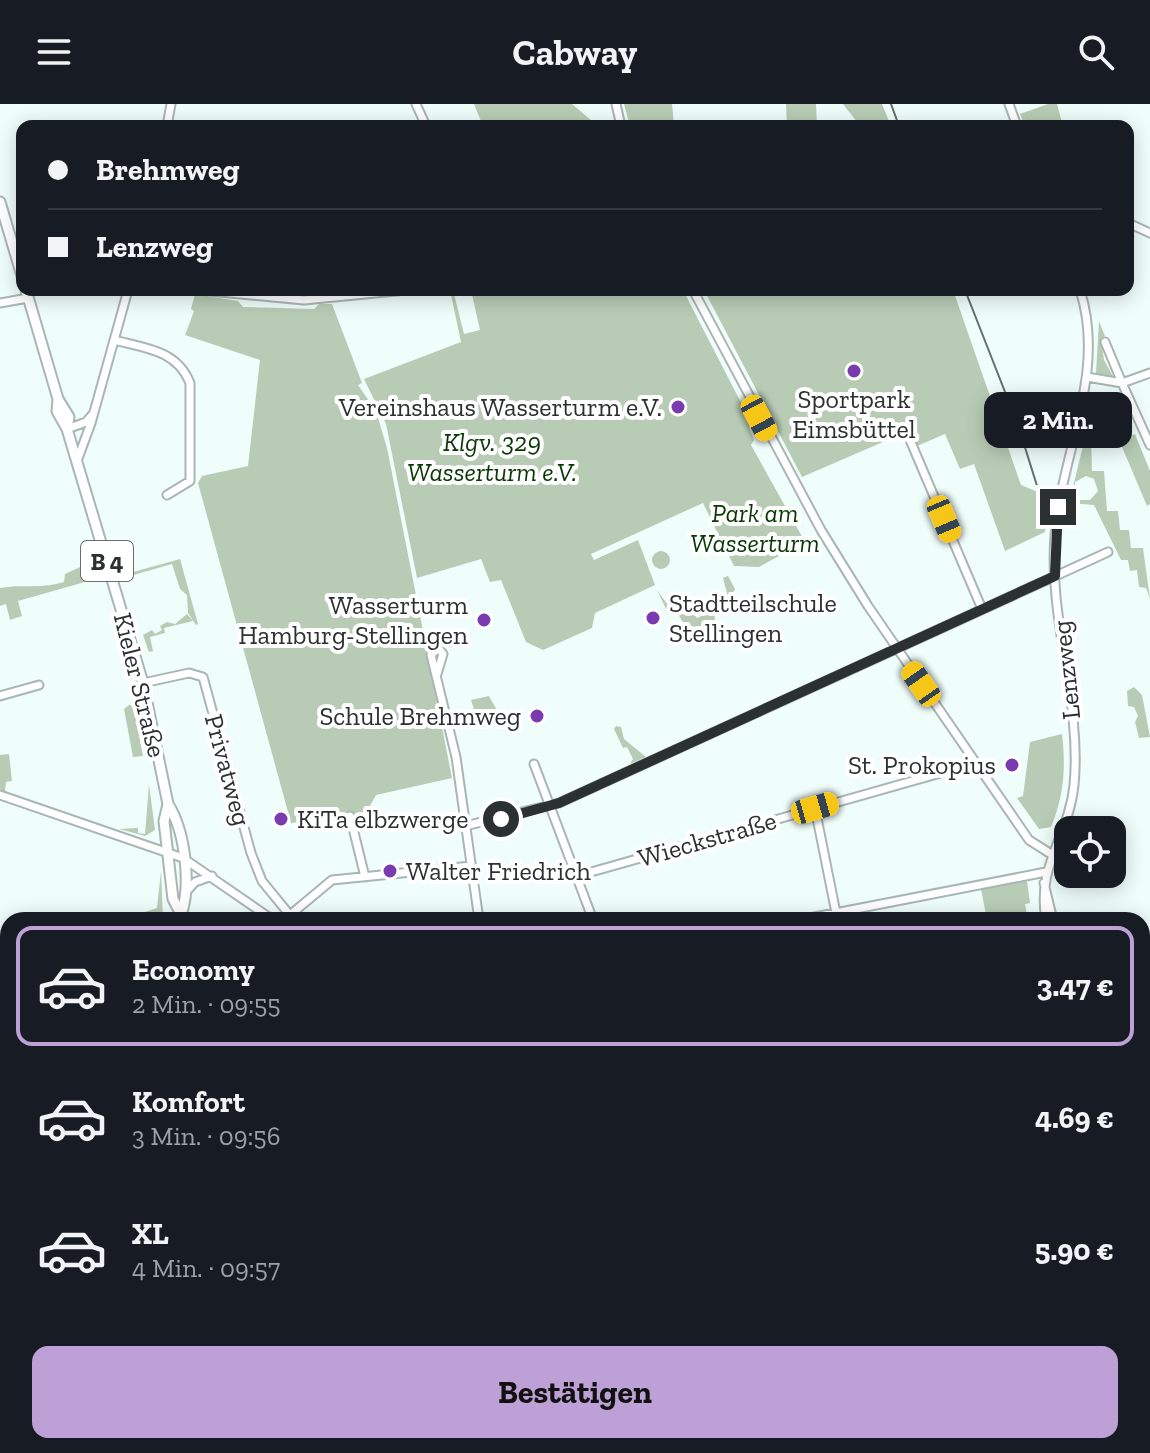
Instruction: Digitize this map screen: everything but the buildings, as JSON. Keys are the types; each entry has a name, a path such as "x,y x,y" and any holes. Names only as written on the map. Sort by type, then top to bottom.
{"main road":[{"path":"0,202 16,256"},
{"name":"Kieler Straße","path":"28,296 58,399 69,417 67,429 143,683 168,804 177,819 186,892 184,912"},
{"name":"Kieler Straße","path":"168,804 164,821 173,899 181,912"}],"street":[{"path":"0,303 21,296"},
{"path":"77,461 126,296"},
{"path":"262,296 304,300 345,296"},
{"path":"696,296 804,501 897,648 1029,840 1051,854"},
{"name":"Lenzweg","path":"1044,883 1071,799 1074,757 1055,576 1057,516 1087,377 1089,341 1081,296"},
{"path":"114,340 169,356 183,369 190,383 190,481 167,495"},
{"path":"1105,342 1150,445"},
{"path":"1087,377 1122,383 1150,373"},
{"path":"67,429 86,422 93,413"},
{"path":"910,440 982,609"},
{"path":"465,826 551,806 1108,552"},
{"name":"Privatweg","path":"143,683 189,673 203,677 246,840 262,881 283,912"},
{"path":"437,674 456,757 478,912"},
{"path":"0,696 39,685"},
{"name":"Wieckstraße","path":"577,876 976,763"},
{"path":"534,764 590,912"},
{"path":"0,795 183,858 262,912"},
{"path":"815,808 836,912"},
{"path":"350,816 365,877"},
{"path":"292,912 329,881 471,866"},
{"path":"841,912 1046,872"},
{"path":"186,892 198,880 212,876"},
{"path":"1044,883 1046,912"},
{"path":"1044,883 1051,912"}],"green space":[{"path":"474,104 572,104 591,120 481,120"},
{"path":"624,104 672,104 673,120 628,120"},
{"path":"786,104 816,104 817,120 787,120"},
{"path":"843,104 882,104 889,120 855,120"},
{"path":"1057,104 1061,120 1022,120 1020,114"},
{"path":"194,296 238,301 243,307 314,309 319,304 332,304 362,383 358,385 376,411 387,448 452,778 376,795 366,813 291,823 198,483 202,476 248,466 260,360 185,335 194,311 191,309"},
{"path":"451,296 454,296 464,334 480,330 472,296 686,296 752,424 749,427 754,440 751,445 805,542 759,567 734,566 703,503 591,554 594,560 638,540 655,585 595,613 592,628 543,650 526,642 501,580 490,582 481,559 417,578 386,424 364,379 461,342"},
{"path":"707,296 955,296 1021,485 1050,497 1045,532 1005,551 974,464 960,469 945,434 917,446 913,429 802,477"},
{"path":"1099,321 1105,336 1101,338 1104,360 1115,380 1098,377 1096,373"},
{"path":"1116,395 1122,407 1109,401 1099,408 1099,419 1105,425 1096,426 1091,437 1092,471 1104,471 1107,511 1118,511 1120,530 1129,530 1131,548 1143,548 1150,599 1146,588 1139,587 1137,570 1130,571 1128,560 1121,560 1094,505 1070,503 1071,500 1090,500 1098,491 1094,479 1086,476 1075,482 1075,494 1071,495 1093,405"},
{"path":"1124,411 1132,431 1115,438 1113,426 1120,422"},
{"path":"1135,434 1150,471 1150,504 1147,506 1119,440"},
{"path":"661,551 670,560 661,569 652,560"},
{"path":"180,559 196,625 188,613 187,595 180,589 172,564 130,576 126,574"},
{"path":"93,561 99,578 18,601 22,616 10,620 6,604 0,606 0,588 64,582 65,574"},
{"path":"728,576 735,589 730,599 714,607 715,621 689,632 673,606 666,609 657,590 667,604 682,598 697,618 708,613 707,602 727,593 723,578"},
{"path":"187,614 193,621 164,628 165,633 150,637 153,651 149,652 143,635 152,630 155,634 162,630 160,626 167,622 175,624"},
{"path":"1134,687 1142,695 1150,737 1139,738 1135,722 1138,716 1134,707 1128,706 1127,691"},
{"path":"489,696 499,714 477,719 471,700"},
{"path":"133,705 143,756 133,757 124,709"},
{"path":"621,727 624,739 646,757 630,764 633,759 627,747 623,748 614,729"},
{"path":"1062,734 1064,770 1059,804 1051,827 1039,829 1017,798 1023,796 1030,742"},
{"path":"9,754 12,781 6,782 5,792 0,789 0,755"},
{"path":"149,785 155,830 145,836 119,829 138,828 138,833 145,834"},
{"path":"161,871 163,912 145,912 157,908"},
{"path":"1027,881 1030,903 1025,904 1026,912 985,912 981,889"}],"railway":[{"path":"891,104 897,120"},
{"path":"967,296 1018,425 1038,489"}],"place":[{"name":"Sportpark Eimsbüttel","path":"854,371"},
{"name":"Vereinshaus Wasserturm e.V.","path":"678,407"},
{"name":"Stadtteilschule Stellingen","path":"653,618"},
{"name":"Wasserturm Hamburg-Stellingen","path":"484,620"},
{"name":"Schule Brehmweg","path":"537,716"},
{"name":"St. Prokopius","path":"1012,765"},
{"name":"KiTa elbzwerge","path":"281,819"},
{"name":"Walter Friedrich","path":"390,871"}],"route":[{"path":"501,819 559,803 1055,576 1058,507"}],"park label":[{"name":"Klgv. 329 Wasserturm e.V.","path":"492,457"},
{"name":"Park am Wasserturm","path":"755,528"}]}
